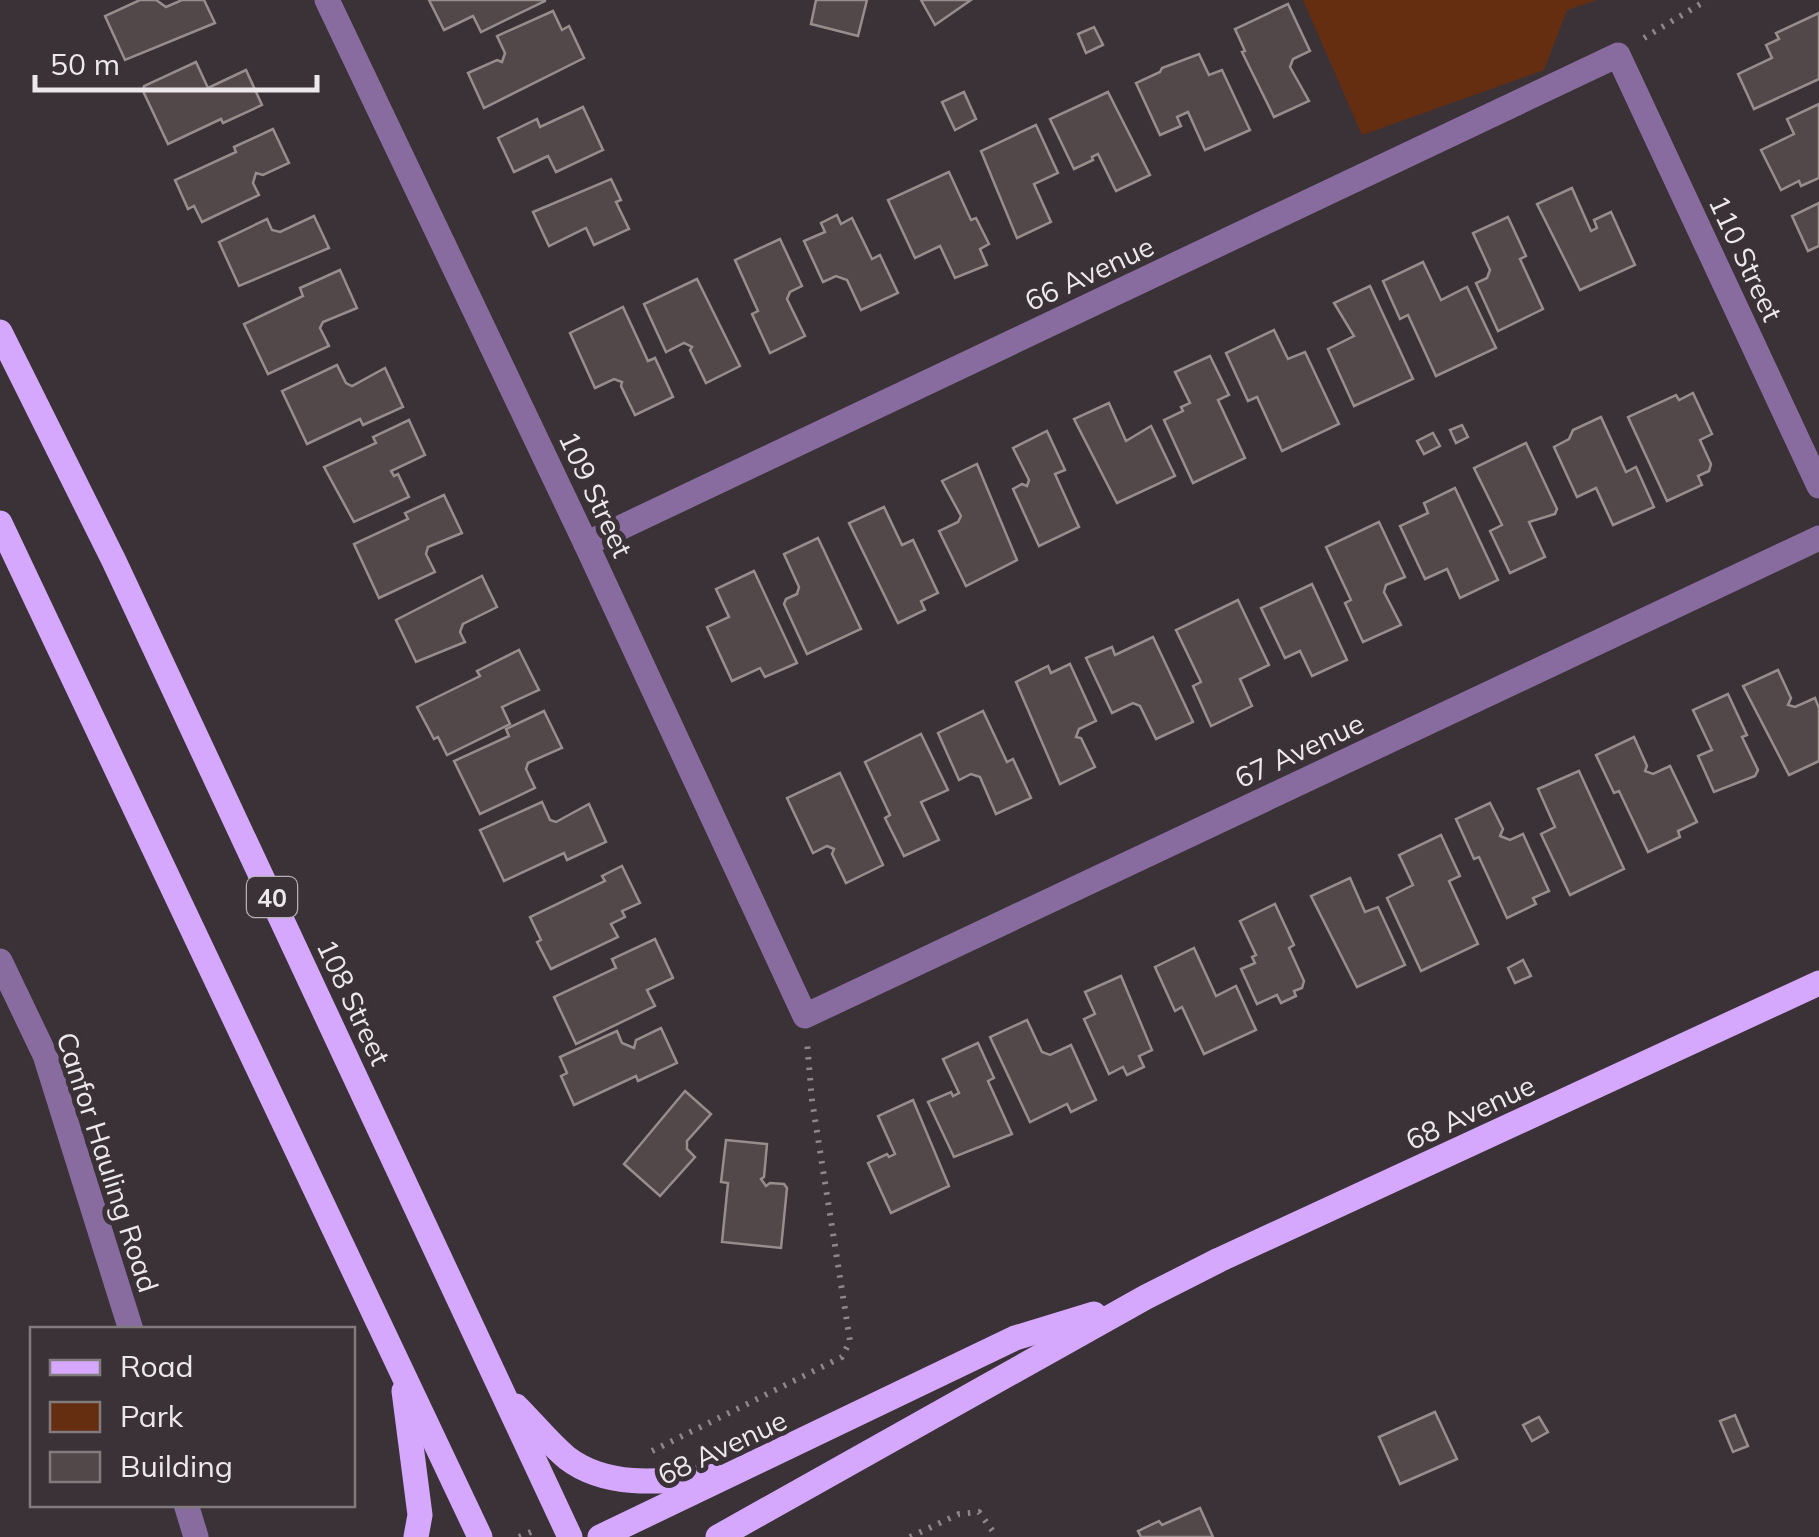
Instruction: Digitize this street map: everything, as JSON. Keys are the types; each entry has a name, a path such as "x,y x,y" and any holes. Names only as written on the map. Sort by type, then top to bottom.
{"main road":[{"name":"108 Street","path":"0,332 114,561 566,1528"},
{"path":"0,523 480,1537"},
{"name":"68 Avenue","path":"729,1534 1146,1297 1819,983"},
{"name":"68 Avenue","path":"600,1537 1016,1338 1146,1297"},
{"path":"401,1366 420,1514 416,1537"},
{"path":"506,1396 568,1458 588,1470 621,1479 738,1474"}],"street":[{"name":"109 Street","path":"327,0 805,1016"},
{"name":"66 Avenue","path":"586,544 1618,55"},
{"name":"110 Street","path":"1618,55 1819,486"},
{"name":"67 Avenue","path":"805,1016 1819,538"},
{"name":"Canfor Hauling Road","path":"0,960 45,1055 131,1327"},
{"path":"187,1507 196,1537"}],"path":[{"path":"1618,55 1706,0"},
{"path":"621,1479 657,1446 842,1357 850,1341 812,1100 805,1016"},
{"path":"910,1537 959,1514 979,1512 997,1537"},
{"path":"519,1537 566,1528"}],"green space":[{"path":"1303,0 1597,0 1567,10 1544,70 1362,135"}],"building":[{"path":"140,0 156,0 166,7 182,0 204,0 215,23 125,60 105,16"},
{"path":"429,0 545,1 481,32 473,16 444,30"},
{"path":"816,0 867,0 858,36 811,24"},
{"path":"921,0 971,0 935,25"},
{"path":"1288,4 1310,51 1293,59 1290,67 1309,101 1274,117 1235,29"},
{"path":"553,11 562,30 569,26 584,58 484,108 468,73 497,60 502,62 505,53 497,36"},
{"path":"1819,13 1819,79 1754,109 1738,74 1772,58 1766,45 1779,39 1776,33"},
{"path":"1094,27 1103,45 1086,53 1078,34"},
{"path":"1199,54 1209,75 1222,70 1250,130 1205,150 1188,112 1177,117 1181,126 1160,135 1136,83"},
{"path":"196,62 208,88 246,70 262,105 168,144 144,86"},
{"path":"964,92 976,119 955,130 942,102"},
{"path":"1108,92 1150,175 1116,191 1098,154 1074,169 1050,119"},
{"path":"1819,104 1819,178 1801,186 1799,181 1781,190 1761,150 1794,134 1787,119"},
{"path":"583,107 603,150 556,172 548,156 514,172 498,138 537,119 540,127"},
{"path":"1036,125 1058,173 1034,184 1051,222 1017,238 981,151"},
{"path":"273,129 289,163 263,175 256,173 253,183 259,195 202,222 194,206 188,209 175,180 236,152 234,147"},
{"path":"949,172 971,220 976,218 989,244 980,249 987,265 955,278 940,246 915,258 888,200"},
{"path":"611,179 621,200 616,202 629,229 594,245 586,228 549,246 533,212"},
{"path":"1572,188 1591,231 1597,228 1594,220 1611,212 1635,265 1580,290 1537,204"},
{"path":"1819,203 1819,246 1808,251 1792,216"},
{"path":"837,215 841,224 852,218 872,259 880,255 898,293 861,310 847,280 836,276 823,282 804,241 825,232 821,223"},
{"path":"314,216 329,248 239,286 219,242 267,219 272,230 280,232"},
{"path":"1508,217 1526,256 1520,259 1543,309 1498,331 1476,283 1487,278 1490,270 1473,233"},
{"path":"780,239 802,286 790,292 787,299 805,336 770,353 752,314 758,311 735,260"},
{"path":"1423,262 1441,300 1467,287 1496,348 1436,376 1408,315 1400,319 1383,281"},
{"path":"340,270 357,308 323,322 320,328 329,346 268,374 244,324 303,296 300,288"},
{"path":"697,279 740,366 706,383 692,347 684,343 666,352 644,304"},
{"path":"1370,286 1413,379 1354,406 1328,349 1354,336 1334,303"},
{"path":"623,307 648,361 655,358 673,397 635,415 622,382 614,379 595,388 570,333"},
{"path":"1274,330 1288,359 1305,352 1339,424 1282,451 1257,397 1248,401 1226,353"},
{"path":"1210,356 1229,395 1218,400 1245,458 1193,483 1164,420 1190,403 1175,372"},
{"path":"337,365 346,383 352,386 385,368 403,407 363,425 360,419 307,444 282,391"},
{"path":"1693,393 1712,434 1700,440 1711,464 1709,471 1698,476 1702,485 1667,501 1628,417 1676,395 1679,400"},
{"path":"1109,403 1126,441 1151,426 1175,476 1117,503 1074,419"},
{"path":"1601,417 1626,472 1636,467 1654,507 1613,525 1596,488 1577,497 1554,447 1569,439 1573,430"},
{"path":"409,420 425,455 391,471 394,476 398,474 409,497 354,522 324,467 376,443 373,437"},
{"path":"1462,425 1468,437 1456,443 1450,430"},
{"path":"1047,431 1065,470 1055,474 1079,527 1039,546 1013,489 1022,484 1027,486 1029,480 1013,448"},
{"path":"1433,433 1440,446 1424,454 1417,441"},
{"path":"1526,443 1557,509 1555,514 1529,522 1545,557 1510,573 1490,531 1502,525 1474,468"},
{"path":"977,464 1017,560 966,586 939,531 958,522 961,516 942,481"},
{"path":"1455,488 1498,580 1460,598 1447,569 1425,579 1400,526 1428,513 1424,503"},
{"path":"444,495 462,533 428,547 426,554 435,572 379,598 354,544 408,519 405,513"},
{"path":"884,507 902,545 913,540 938,593 921,601 925,610 898,623 849,523"},
{"path":"1379,522 1405,577 1386,585 1384,592 1401,625 1363,642 1345,603 1351,600 1326,547"},
{"path":"818,538 861,629 807,654 784,604 797,594 799,587 784,554"},
{"path":"754,571 797,663 765,677 760,668 732,681 707,627 729,617 716,589"},
{"path":"482,576 497,607 463,624 460,632 465,642 416,662 396,620"},
{"path":"1312,584 1347,660 1312,676 1300,651 1285,658 1261,608"},
{"path":"1238,600 1269,665 1240,679 1252,706 1211,726 1193,686 1201,682 1176,630"},
{"path":"1153,637 1193,722 1156,739 1140,706 1133,703 1112,713 1086,658 1112,647 1115,655"},
{"path":"519,650 539,690 502,707 510,724 447,755 417,707 480,676 477,671"},
{"path":"1070,664 1096,721 1079,729 1076,737 1081,738 1095,767 1060,784 1016,682 1048,666 1051,673"},
{"path":"1778,670 1791,698 1788,705 1795,707 1815,698 1819,708 1819,761 1789,775 1743,686"},
{"path":"1728,694 1758,770 1755,776 1714,792 1698,756 1712,750 1693,710"},
{"path":"544,711 562,748 528,763 526,769 535,788 480,814 454,761 509,736 506,729"},
{"path":"983,711 1007,762 1013,759 1031,798 996,814 980,777 971,774 959,780 938,733"},
{"path":"921,734 948,790 921,802 939,840 904,856 865,762"},
{"path":"1634,737 1647,766 1645,771 1653,774 1670,766 1697,822 1678,831 1680,837 1648,852 1619,791 1614,793 1596,755"},
{"path":"1579,771 1624,869 1570,895 1541,834 1555,827 1538,789"},
{"path":"840,773 883,865 846,883 832,854 834,849 827,846 813,853 787,798"},
{"path":"542,802 550,820 556,822 589,804 606,842 567,860 564,853 504,881 480,830"},
{"path":"1490,803 1503,829 1500,836 1510,840 1523,834 1549,891 1533,898 1536,904 1507,918 1479,857 1474,859 1456,819"},
{"path":"1441,835 1460,876 1449,881 1478,944 1421,971 1387,898 1413,885 1399,855"},
{"path":"622,866 640,903 622,911 625,917 611,924 618,937 551,969 530,917 605,881 602,876"},
{"path":"1350,878 1365,912 1378,907 1405,965 1357,987 1311,896"},
{"path":"1275,904 1294,945 1289,948 1304,981 1302,988 1294,991 1296,996 1281,1003 1277,995 1257,1004 1241,969 1255,963 1252,957 1256,955 1240,921"},
{"path":"655,939 673,978 647,990 655,1006 576,1044 554,997 616,968 612,959"},
{"path":"1194,948 1216,996 1236,986 1256,1030 1204,1054 1182,1007 1175,1011 1155,967"},
{"path":"1523,960 1531,976 1515,983 1508,968"},
{"path":"1121,976 1152,1050 1139,1056 1144,1067 1127,1075 1123,1067 1109,1074 1084,1019 1095,1014 1085,992"},
{"path":"1027,1020 1042,1052 1050,1055 1071,1045 1096,1100 1071,1112 1067,1104 1030,1122 990,1037"},
{"path":"661,1028 677,1063 638,1081 636,1076 574,1105 561,1076 567,1073 560,1057 617,1031 622,1043 634,1048 636,1040"},
{"path":"978,1043 994,1078 988,1081 1012,1134 954,1157 928,1102 951,1092 953,1096 959,1093 943,1059"},
{"path":"685,1091 711,1114 687,1141 687,1149 695,1157 660,1196 624,1164"},
{"path":"913,1100 949,1186 891,1213 868,1163 895,1154 878,1116"},
{"path":"726,1140 767,1144 761,1179 766,1186 784,1184 787,1188 781,1248 722,1242 728,1183 721,1182"},
{"path":"1435,1412 1457,1459 1400,1484 1379,1437"},
{"path":"1735,1415 1748,1446 1733,1452 1720,1421"},
{"path":"1539,1417 1548,1432 1532,1441 1523,1425"},
{"path":"1200,1508 1213,1537 1141,1537 1138,1531 1159,1521 1162,1525"}]}
